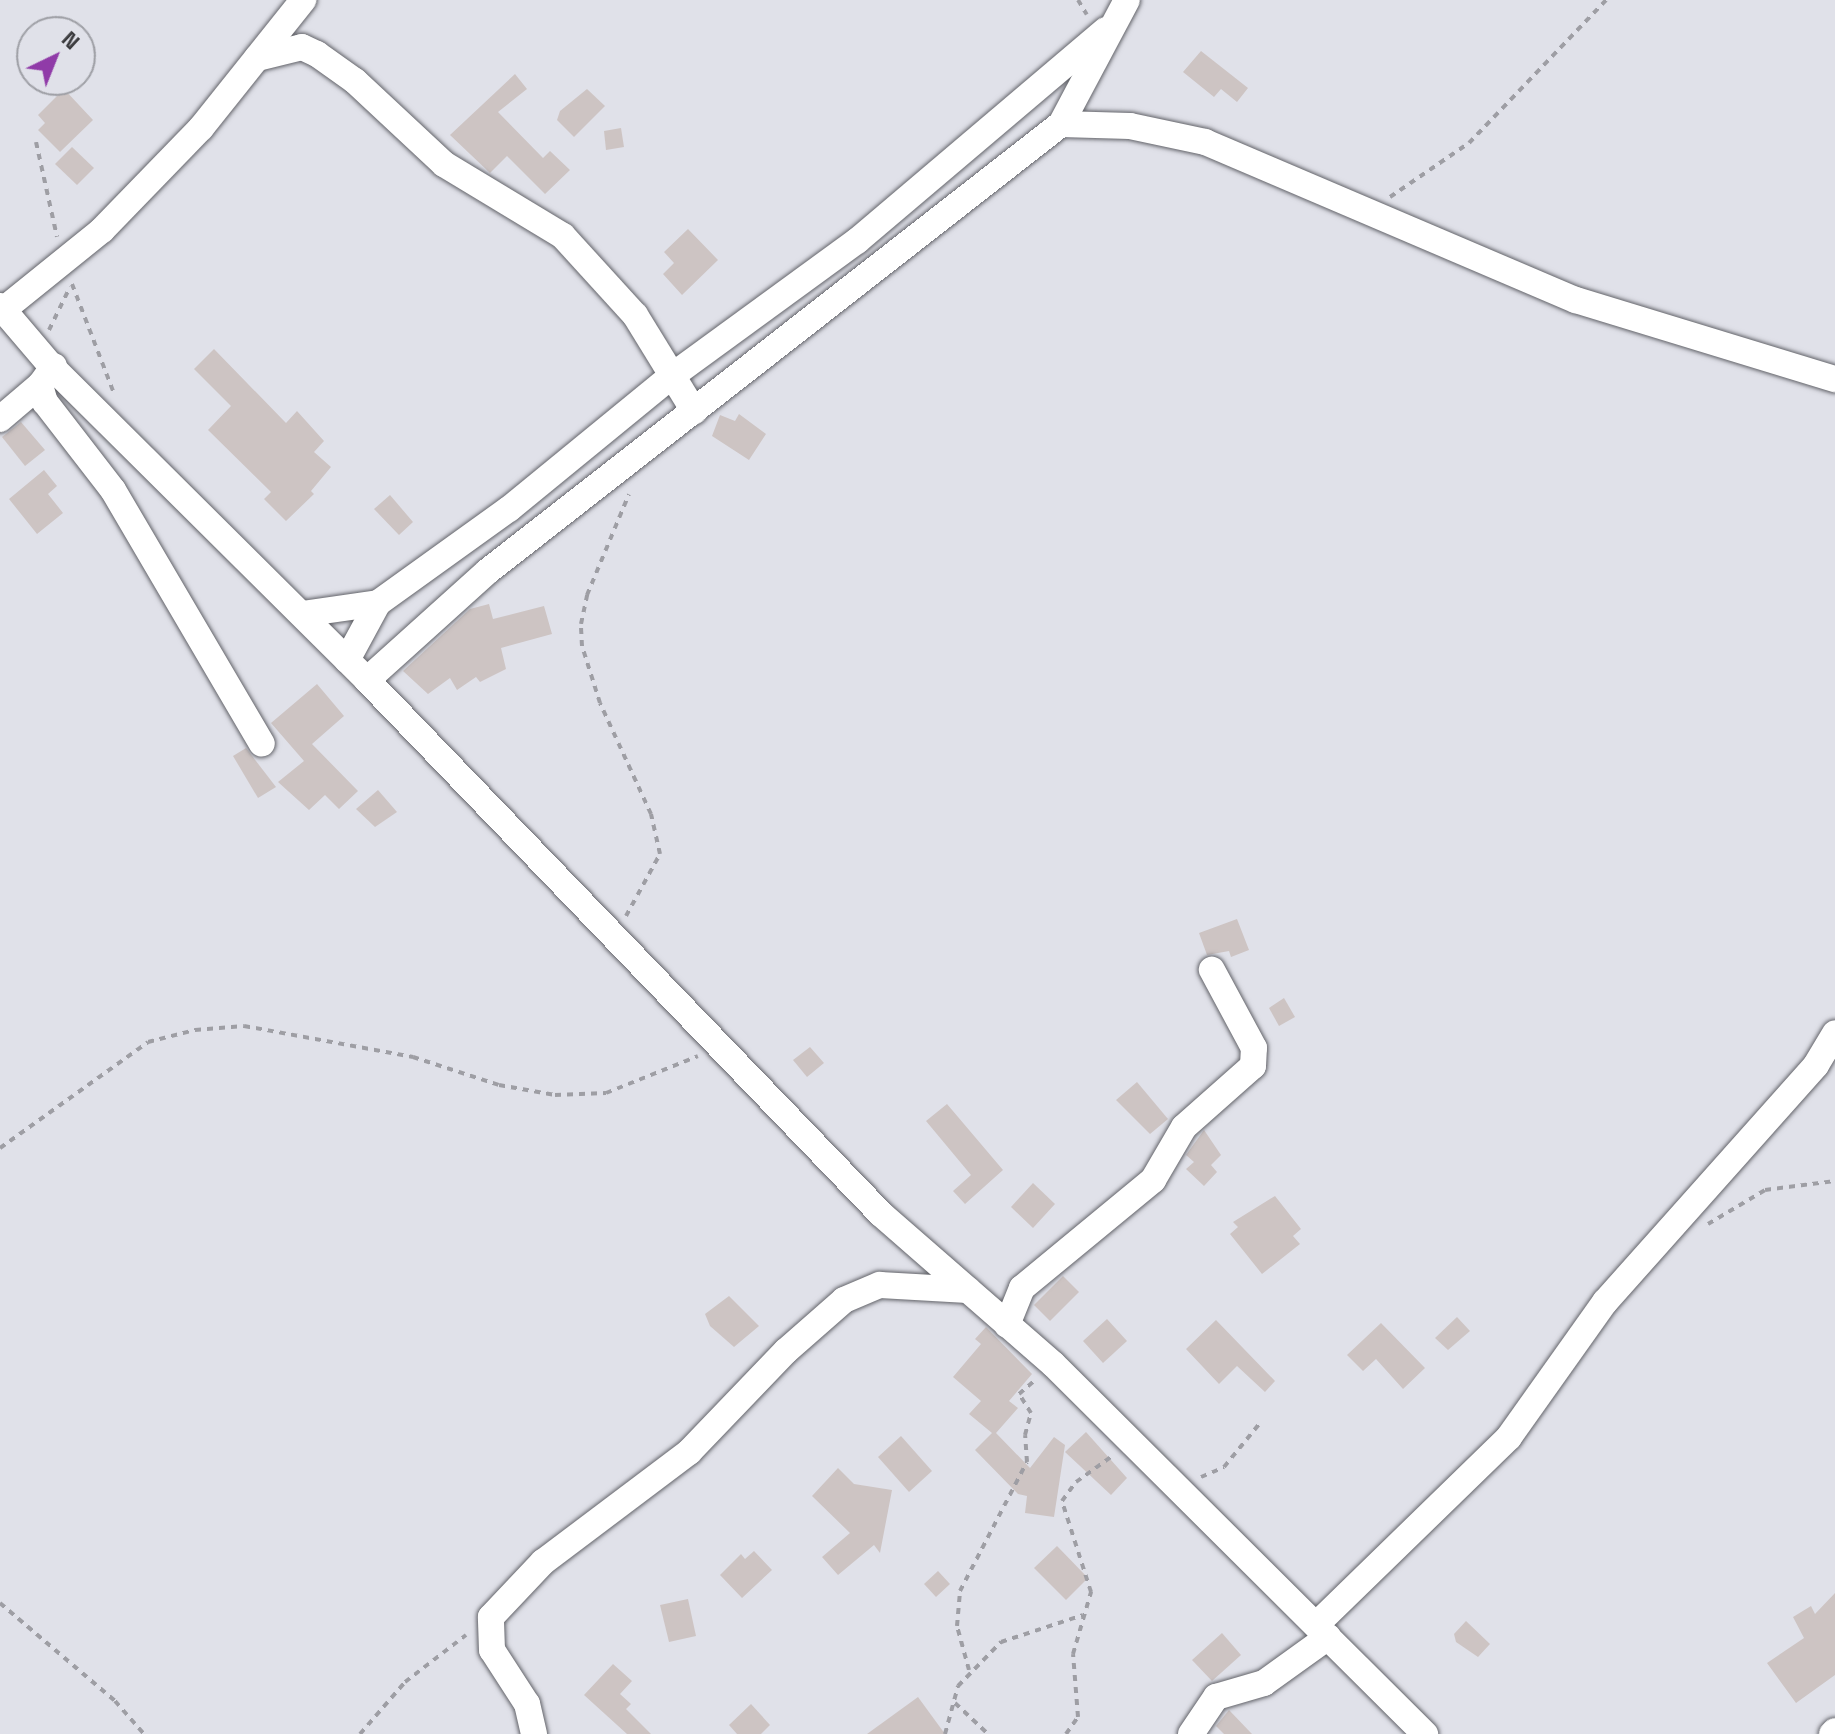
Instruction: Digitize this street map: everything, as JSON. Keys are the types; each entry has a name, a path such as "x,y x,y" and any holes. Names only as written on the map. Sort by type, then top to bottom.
{"street":[{"path":"303,0 201,128 102,230 2,308 47,376 302,614 881,1214 1053,1364 1130,1442 1191,1496 1425,1734"},
{"path":"367,680 488,571 1061,124 1121,11"},
{"path":"347,660 378,603 509,509 673,375 857,241 1121,11"},
{"path":"257,58 302,47 317,54 355,81 444,164 563,236 635,315 694,411"},
{"path":"1061,124 1130,126 1205,142 1576,300 1835,379"},
{"path":"0,419 47,376"},
{"path":"47,376 45,402 113,490 183,602 262,744"},
{"path":"302,614 378,603"},
{"path":"1007,1325 1022,1288 1153,1180 1184,1127 1253,1066 1254,1048 1212,970"},
{"path":"1191,1734 1216,1697 1264,1683 1322,1630 1509,1437 1605,1302 1816,1065 1835,1033"},
{"path":"534,1734 527,1704 492,1650 491,1617 543,1562 689,1452 786,1351 844,1300 880,1285 968,1290"}],"path":[{"path":"1368,211 1469,143 1606,0"},
{"path":"36,142 63,261 116,401"},
{"path":"619,942 629,906 660,854 651,814 600,703 582,646 581,624 587,595 637,475 639,453"},
{"path":"0,1148 148,1042 195,1030 244,1026 275,1031 413,1057 499,1085 555,1095 606,1093 718,1048"},
{"path":"1669,1233 1690,1235 1765,1190 1835,1181"},
{"path":"969,1670 957,1626 960,1591 1027,1462 1025,1435 1031,1413 1019,1394 1053,1364"},
{"path":"1191,1496 1197,1479 1224,1467 1260,1423"},
{"path":"1066,1734 1078,1717 1073,1654 1089,1577 1062,1501 1076,1482 1130,1442"},
{"path":"0,1603 115,1701 144,1734"},
{"path":"945,1734 954,1703 969,1670 1001,1642 1083,1615"},
{"path":"360,1734 405,1682 491,1617"},
{"path":"954,1703 988,1734"}],"building":[{"path":"1201,51 1248,88 1237,102 1221,89 1214,97 1183,72"},
{"path":"515,74 527,89 498,112 543,158 550,151 570,170 545,194 507,156 490,173 450,135"},
{"path":"587,89 605,106 574,137 557,120 560,111"},
{"path":"57,96 71,96 93,120 60,152 38,130 45,123 38,115"},
{"path":"621,128 624,147 606,150 604,131"},
{"path":"72,147 94,168 77,185 55,164"},
{"path":"688,229 718,260 682,295 663,274 674,263 664,252"},
{"path":"214,349 286,423 297,411 324,441 314,452 331,467 311,491 314,494 286,521 264,499 271,492 208,430 231,406 194,369"},
{"path":"739,414 766,434 749,460 712,436 720,415 735,421"},
{"path":"21,422 45,450 25,466 2,437"},
{"path":"44,470 57,486 48,494 63,513 37,534 9,499"},
{"path":"390,495 413,522 399,535 374,509"},
{"path":"489,604 493,619 544,606 552,634 501,648 506,669 480,682 476,677 457,690 450,678 428,694 403,671 470,609"},
{"path":"317,684 344,716 312,744 358,791 339,809 325,795 309,810 278,782 304,761 271,723"},
{"path":"246,748 276,787 258,798 233,756"},
{"path":"378,790 397,812 375,827 356,809"},
{"path":"1237,919 1249,950 1231,957 1229,951 1207,955 1199,933"},
{"path":"1284,998 1295,1017 1279,1026 1269,1008"},
{"path":"810,1047 824,1063 807,1077 793,1060"},
{"path":"1137,1082 1168,1119 1150,1134 1116,1100"},
{"path":"947,1104 1003,1170 965,1204 953,1191 971,1175 926,1121"},
{"path":"1204,1130 1221,1155 1211,1165 1217,1172 1204,1186 1186,1169 1194,1162 1186,1155"},
{"path":"1033,1183 1055,1204 1033,1228 1011,1207"},
{"path":"1275,1196 1301,1229 1293,1236 1300,1244 1262,1274 1230,1234 1238,1227 1233,1222"},
{"path":"1063,1276 1079,1292 1050,1321 1034,1305"},
{"path":"729,1296 759,1326 734,1347 710,1326 705,1314"},
{"path":"1457,1317 1470,1331 1448,1350 1435,1338"},
{"path":"1107,1319 1127,1341 1103,1363 1083,1341"},
{"path":"1216,1320 1275,1381 1265,1392 1237,1366 1219,1384 1186,1349"},
{"path":"1381,1323 1425,1368 1403,1389 1376,1359 1363,1371 1347,1355"},
{"path":"986,1327 1032,1374 1009,1401 1018,1408 996,1433 1030,1468 1054,1437 1065,1445 1054,1517 1025,1513 1027,1496 1018,1494 975,1450 992,1433 969,1414 981,1401 953,1377 981,1344 975,1339"},
{"path":"1086,1432 1127,1478 1111,1495 1065,1452"},
{"path":"901,1436 932,1471 909,1492 878,1457"},
{"path":"838,1468 854,1484 892,1490 880,1553 874,1545 838,1575 822,1557 850,1533 812,1496"},
{"path":"1057,1546 1088,1578 1066,1600 1034,1568"},
{"path":"754,1551 772,1570 742,1598 720,1575 741,1554 745,1559"},
{"path":"938,1571 950,1584 936,1597 924,1584"},
{"path":"1835,1593 1835,1675 1796,1703 1767,1663 1804,1638 1793,1617 1811,1606 1815,1614"},
{"path":"688,1599 696,1636 669,1642 660,1605"},
{"path":"1466,1621 1490,1644 1478,1657 1456,1642 1454,1634"},
{"path":"1222,1633 1241,1655 1212,1681 1192,1660"},
{"path":"613,1664 632,1681 620,1694 631,1704 626,1709 651,1734 627,1734 584,1695"},
{"path":"918,1697 945,1734 867,1734"},
{"path":"751,1704 770,1725 761,1734 737,1734 729,1725"},
{"path":"1229,1710 1252,1734 1224,1734 1216,1726"}]}
